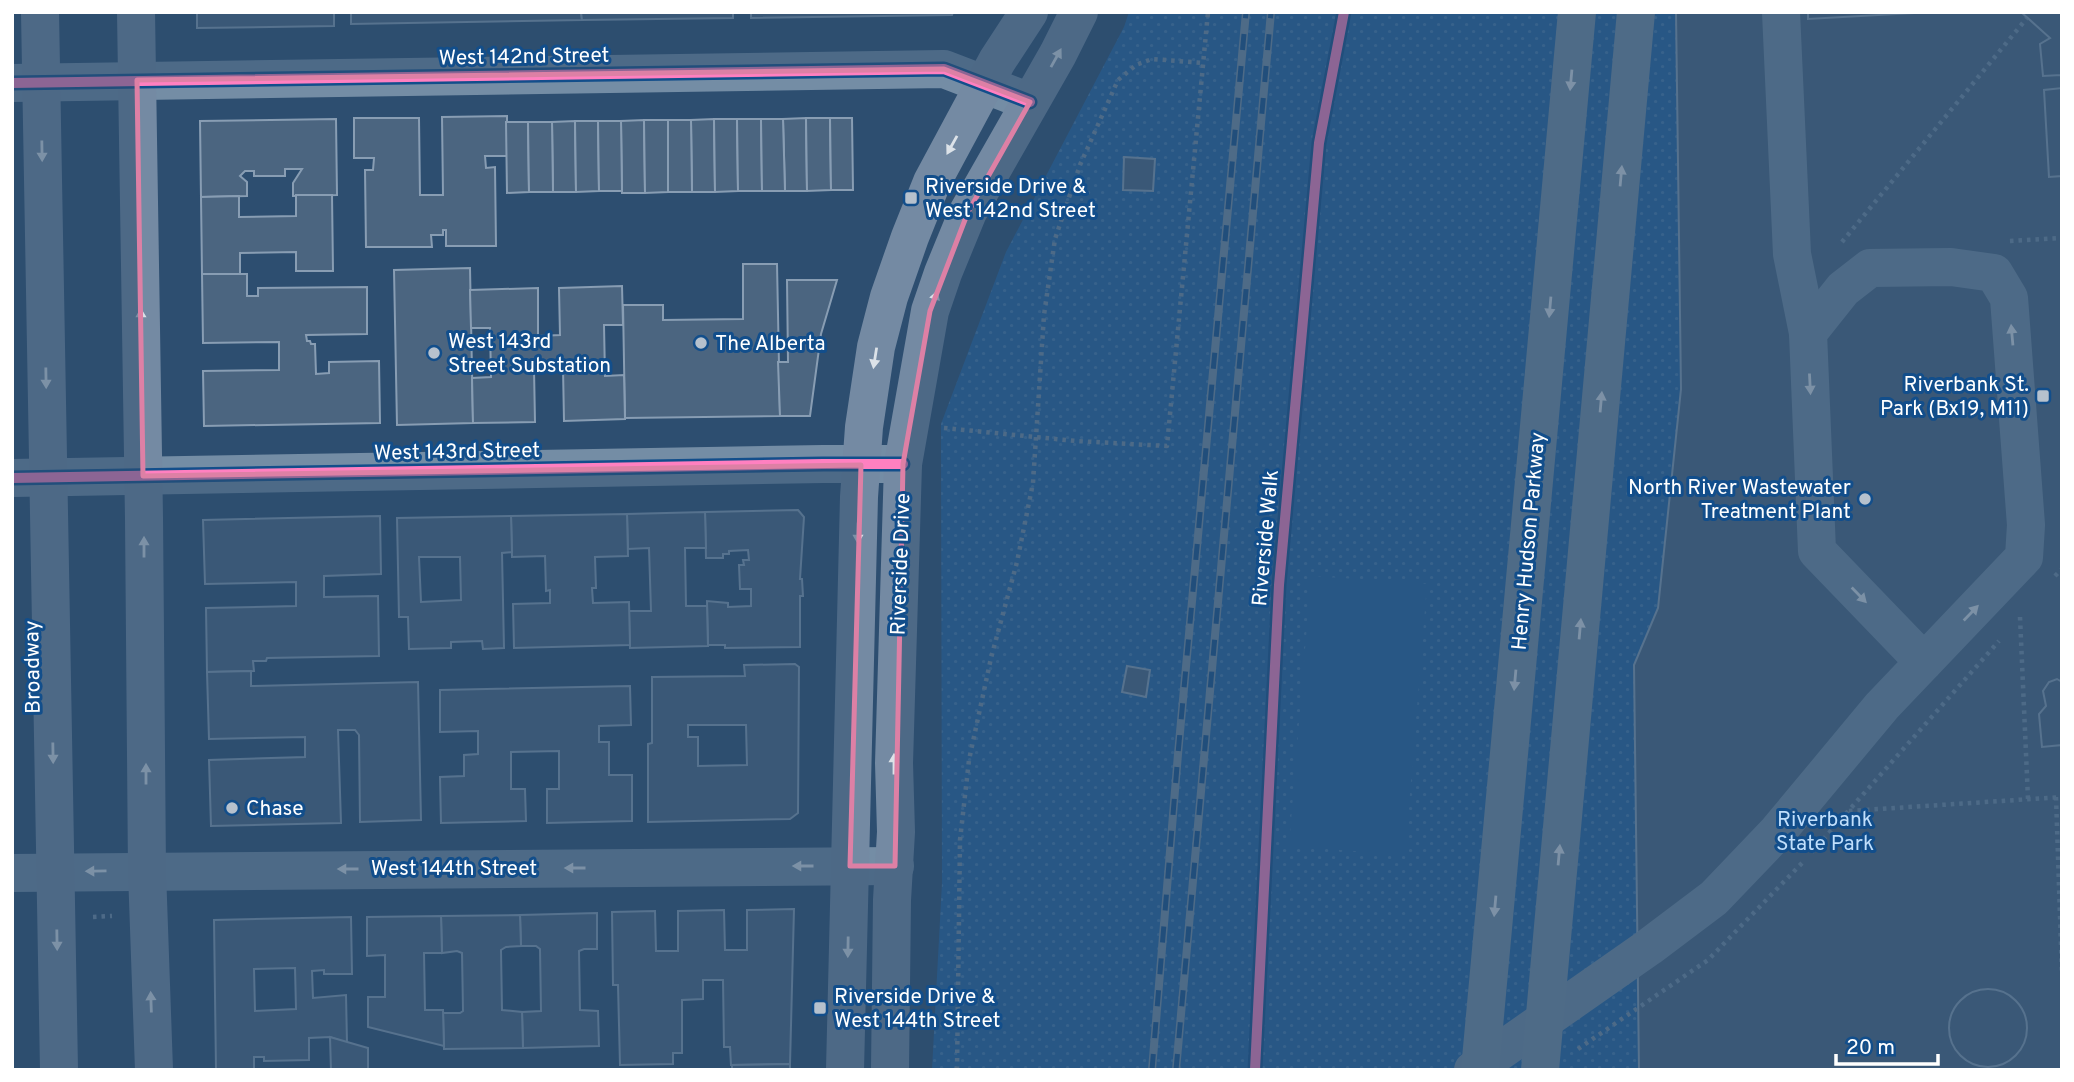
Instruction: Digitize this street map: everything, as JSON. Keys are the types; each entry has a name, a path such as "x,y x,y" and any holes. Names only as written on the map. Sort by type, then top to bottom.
{"highway":[{"name":"Henry Hudson Parkway","path":"1479,1070 1577,12"},
{"path":"1555,1062 1636,12"}],"main road":[{"name":"Broadway","path":"40,12 26,83 30,478 56,872 59,1070"},
{"path":"136,12 147,871 154,1070"},
{"name":"Riverside Drive","path":"845,1070 861,465 876,347 889,297 932,182 991,73 1029,12"},
{"name":"Riverside Drive","path":"890,1070 892,900 895,866 894,763 903,464 930,312 968,212 1079,12"}],"street":[{"name":"Riverside Drive","path":"991,73 1005,12"},
{"path":"1781,12 1792,254 1808,333 1817,551 1924,663"},
{"name":"West 142nd Street","path":"26,83 944,69 991,73 1030,102"},
{"path":"1473,1070 1649,947 1714,898 1778,831 1882,706 2024,557 2026,525 2009,298 1994,273 1951,267 1870,268 1843,289 1808,333"},
{"name":"West 143rd Street","path":"30,478 903,464"},
{"name":"West 144th Street","path":"12,873 895,866"}],"path":[{"path":"932,427 1167,446 1208,12"},
{"path":"1835,250 2027,18"},
{"path":"957,1070 961,840 969,760 991,658 1020,549 1033,483 1044,315 1055,239 1080,165 1118,80 1136,65 1152,60 1203,63"},
{"path":"2053,579 2062,569"},
{"path":"2011,627 2028,607"},
{"path":"2020,617 2028,799"},
{"path":"1555,1062 1708,960 1788,878 2001,637"},
{"path":"1848,811 2059,797 2062,975"}],"highlighted area":[{"path":"944,69 1030,102 968,212 930,311 903,464 895,866 850,866 861,465 143,476 137,80"}],"green space":[{"path":"1129,12 2062,12 2062,1070 932,1070 942,883 941,424 1006,252 1124,27"},
{"path":"1311,576 1427,584 1405,855 1289,846"}],"building":[{"path":"197,12 334,12 334,26 197,28"},
{"path":"351,12 581,12 582,20 351,24"},
{"path":"581,12 733,12 733,18 582,20"},
{"path":"751,12 953,12 952,15 751,18"},
{"name":"Riverbank State Park","path":"1676,12 2062,12 2062,1070 1639,1070 1634,665 1658,608 1681,389"},
{"path":"1808,12 1932,12 1808,19"},
{"path":"2021,12 2062,12 2062,79 2061,75 2043,76 2040,44 2050,38"},
{"path":"2062,88 2062,176 2049,177 2044,90"},
{"path":"507,116 507,156 485,156 486,168 495,167 496,246 446,246 446,230 443,230 443,235 431,235 432,247 366,247 365,170 373,170 374,158 354,158 354,118 419,118 420,195 443,195 442,117"},
{"path":"806,118 807,191 785,191 783,119"},
{"path":"806,118 830,118 831,190 807,191"},
{"path":"830,118 852,118 853,190 831,190"},
{"path":"336,119 337,195 293,196 293,183 302,169 285,169 285,176 254,176 254,171 245,171 240,176 247,182 247,196 201,197 200,121"},
{"path":"714,119 715,192 692,192 691,120"},
{"path":"714,119 737,119 738,191 715,192"},
{"path":"737,119 761,119 762,191 738,191"},
{"path":"761,119 783,119 785,191 762,191"},
{"path":"644,120 645,193 622,193 621,121"},
{"path":"644,120 668,120 668,192 645,193"},
{"path":"668,120 691,120 692,192 668,192"},
{"path":"575,121 576,192 553,192 552,122"},
{"path":"575,121 598,121 599,191 576,192"},
{"path":"598,121 621,121 622,191 599,191"},
{"path":"506,122 528,122 529,192 507,193"},
{"path":"528,122 552,122 553,192 529,192"},
{"path":"1124,157 1155,159 1153,191 1123,190"},
{"path":"296,195 332,195 333,271 296,271 296,252 240,253 240,274 202,274 201,197 239,196 239,217 296,216"},
{"name":"The Alberta","path":"743,264 777,264 780,416 625,418 623,305 663,305 663,320 743,319"},
{"name":"West 143rd Street Substation","path":"470,268 473,423 397,425 394,270"},
{"path":"202,274 247,274 247,296 258,296 258,288 367,287 367,334 306,335 307,341 315,344 316,374 329,373 329,362 379,361 380,423 204,426 203,371 279,370 279,342 203,343"},
{"path":"787,280 837,280 821,334 810,416 780,416 778,362 788,362"},
{"path":"622,286 623,325 604,325 605,376 624,375 625,419 564,421 563,368 534,369 535,422 473,423 472,378 491,377 490,328 471,328 470,290 538,288 538,336 560,335 559,288"},
{"path":"798,510 804,517 800,647 725,648 725,645 708,645 707,601 728,603 728,607 751,606 751,589 740,589 739,565 744,565 743,560 749,560 748,550 729,551 729,554 723,554 723,558 706,558 705,512"},
{"path":"705,512 706,548 685,548 686,606 707,606 708,646 630,648 629,611 651,611 649,548 628,549 627,514"},
{"path":"627,514 628,556 595,557 596,588 592,588 593,603 629,602 630,645 514,648 513,604 550,603 550,590 546,591 545,556 512,557 511,516"},
{"path":"380,516 381,574 324,576 324,597 378,596 379,656 267,658 266,661 253,661 254,671 207,672 206,608 296,606 296,582 205,584 203,520"},
{"path":"511,516 512,552 502,553 504,648 483,649 482,641 451,642 451,648 409,649 408,617 399,617 397,518","holes":["419,557 460,557 461,600 421,602"]},
{"path":"795,664 799,667 798,813 790,819 648,822 648,744 652,743 652,677 745,676 744,665","holes":["688,725 746,725 747,765 698,766 698,737 688,737"]},
{"path":"1127,666 1150,670 1146,697 1122,692"},
{"path":"251,671 251,686 418,682 421,820 360,822 359,735 355,730 338,730 341,823 211,826 209,760 305,757 305,737 209,739 207,672"},
{"path":"2057,679 2062,682 2062,745 2042,747 2039,714 2046,706 2043,691 2049,682"},
{"path":"630,686 631,725 599,726 599,742 609,742 609,775 632,775 632,821 547,823 547,789 559,789 559,751 511,752 511,789 525,789 526,821 441,823 440,777 464,776 464,755 478,754 478,731 440,732 440,690"},
{"path":"794,909 790,1064 731,1065 730,1047 724,1047 723,980 703,980 703,999 682,1000 682,1053 673,1053 673,1064 620,1065 618,985 613,985 612,912 655,911 656,951 678,951 678,911 724,910 725,950 747,950 747,910"},
{"path":"597,913 597,949 579,951 580,1010 598,1011 599,1046 523,1048 522,1012 541,1011 540,949 536,946 521,946 520,915"},
{"path":"520,915 521,946 501,950 502,1010 522,1012 523,1048 444,1049 443,1013 463,1011 462,953 442,953 441,916"},
{"path":"441,916 442,953 424,953 425,1010 443,1010 444,1046 368,1027 368,997 385,997 385,955 367,956 367,917"},
{"path":"351,917 352,974 312,971 313,998 346,995 347,1043 330,1037 309,1038 309,1060 264,1061 264,1057 254,1057 254,1070 216,1070 214,920","holes":["295,968 296,1009 255,1011 254,969"]},
{"path":"1988,989 2003,992 2016,1000 2024,1013 2027,1028 2024,1043 2016,1056 2003,1064 1988,1067 1973,1064 1960,1056 1952,1043 1949,1028 1952,1013 1960,1000 1973,992"},
{"path":"330,1037 368,1048 368,1070 331,1070"},
{"path":"790,1064 790,1070 732,1070 732,1065"}],"railway":[{"path":"1152,1070 1246,12"},
{"path":"1176,1070 1271,12"}],"cycle path":[{"name":"Riverside Walk","path":"1255,1070 1279,585 1319,143 1344,12"},
{"path":"12,83 944,69 1030,102"},
{"path":"12,478 903,464"}],"place":[{"name":"Riverside Drive & West 142nd Street","path":"911,198"},
{"name":"The Alberta","path":"701,343"},
{"name":"West 143rd Street Substation","path":"434,353"},
{"name":"Riverbank St. Park (Bx19, M11)","path":"2043,396"},
{"name":"North River Wastewater Treatment Plant","path":"1865,499"},
{"name":"Chase","path":"232,808"},
{"name":"Riverside Drive & West 144th Street","path":"820,1008"}]}
